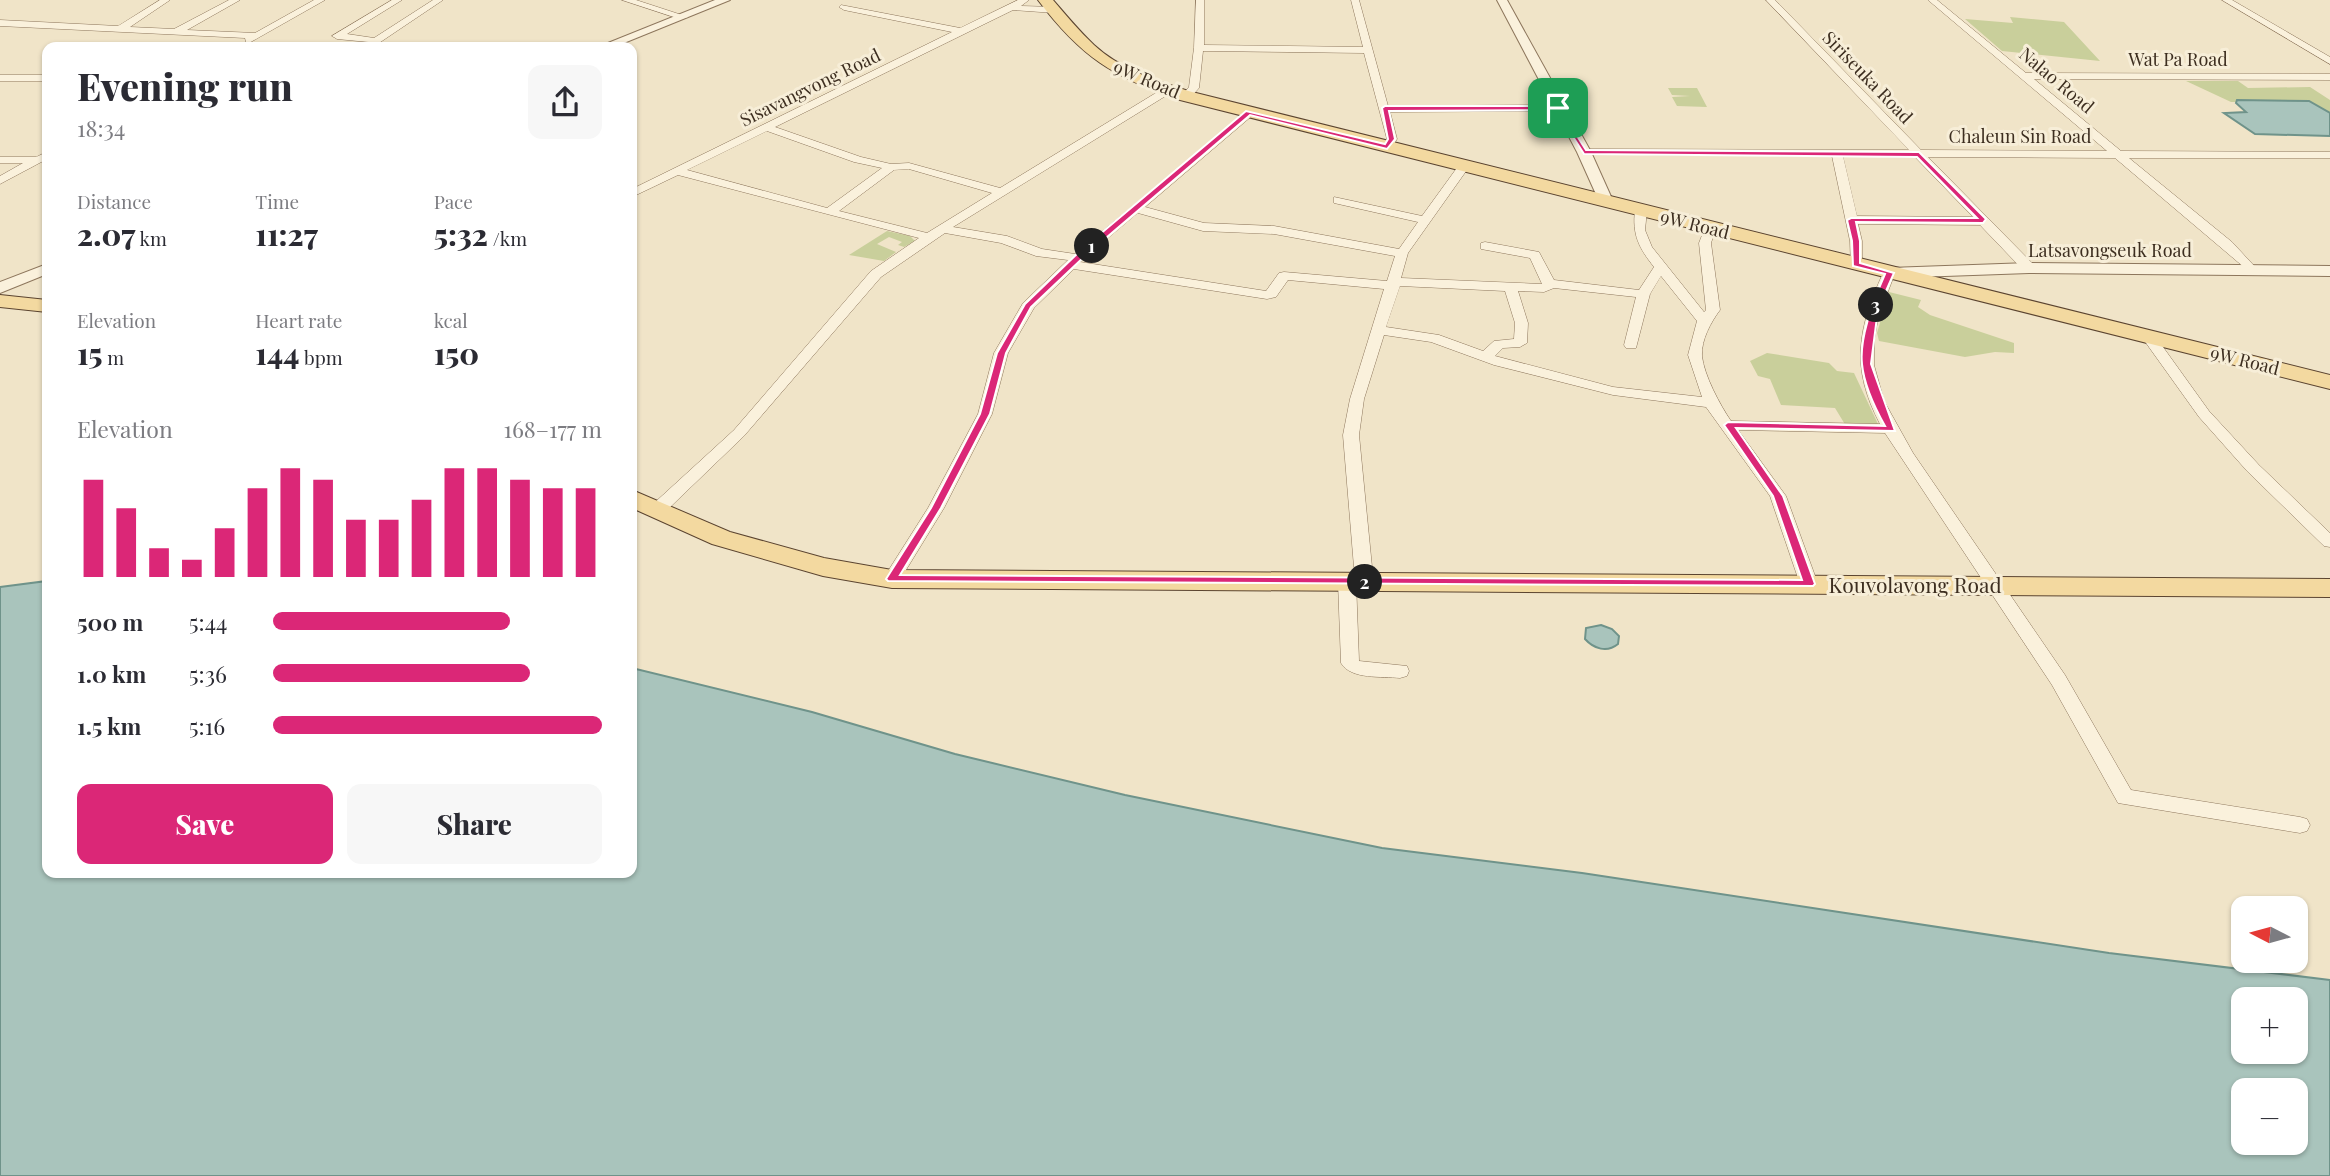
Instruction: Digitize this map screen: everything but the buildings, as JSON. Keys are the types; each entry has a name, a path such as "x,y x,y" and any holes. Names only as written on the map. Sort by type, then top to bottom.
{"main road":[{"name":"9W Road","path":"1052,3 1075,33 1107,62 1177,93 1463,167 2330,382"},
{"path":"0,301 42,305"},
{"name":"Kouvolavong Road","path":"637,500 721,538 823,567 892,579 2330,588"}],"street":[{"path":"120,29 166,0"},
{"path":"174,32 236,0"},
{"path":"246,42 321,0"},
{"path":"398,0 337,36 379,40 439,0"},
{"path":"626,0 683,17"},
{"path":"617,42 725,0"},
{"name":"Sisavangvong Road","path":"637,190 1010,10 1024,0"},
{"path":"658,509 739,433 876,274 929,237 1003,193 1177,93 1194,88 1199,48 1200,0"},
{"path":"1355,0 1392,139 1387,147"},
{"path":"1502,0 1584,152 1606,201"},
{"name":"Siriseuka Road","path":"1770,0 2029,268"},
{"name":"Nalao Road","path":"1932,0 2119,153 2228,245 2252,270"},
{"path":"2227,0 2330,61"},
{"path":"1010,10 1052,3"},
{"name":"Sisavangvong Road","path":"1010,10 1052,3"},
{"path":"844,7 963,32"},
{"path":"0,23 257,36"},
{"path":"355,42 359,40"},
{"path":"1199,48 1370,50"},
{"path":"0,76 42,78"},
{"name":"Wat Pa Road","path":"2026,76 2330,77"},
{"path":"1385,108 1558,108"},
{"path":"892,579 936,508 985,414 1001,353 1015,325 1044,289 1135,208 1249,113"},
{"path":"766,127 858,160 891,167 909,166 1003,193"},
{"name":"Chaleun Sin Road","path":"1584,152 2330,155"},
{"path":"1837,155 1856,241 1856,265"},
{"path":"0,160 42,158"},
{"path":"0,181 42,158"},
{"path":"831,211 891,167"},
{"path":"1400,671 1353,667 1350,663 1363,567 1350,435 1357,400 1402,253 1463,167"},
{"path":"676,171 929,237"},
{"path":"1338,200 1424,220"},
{"path":"1135,208 1203,227 1274,230 1402,253"},
{"path":"1641,210 1639,230 1646,248 1704,321"},
{"path":"1851,220 1983,221"},
{"path":"1710,228 1705,243 1713,310 1704,321 1695,345 1695,355 1711,404 1778,496 1809,584"},
{"path":"945,229 1003,239 1040,253 1075,261 1267,295 1271,294 1284,276 1394,284 1544,288 1553,284 1643,293"},
{"path":"1485,246 1535,255 1545,279 1553,284"},
{"path":"1631,345 1643,293 1661,267"},
{"name":"Latsavongseuk Road","path":"1889,273 2029,268 2330,271"},
{"path":"0,288 42,271"},
{"path":"1889,273 1874,309 1866,364 1880,406 1892,429 2049,665 2125,797 2139,802 2300,825"},
{"path":"1485,357 1499,344 1520,343 1523,338 1510,287"},
{"path":"1380,330 1434,338 1485,357 1613,391 1711,404"},
{"path":"2148,336 2204,414 2253,468 2330,541"},
{"path":"1728,425 1892,429"}],"green space":[{"path":"2010,17 2064,22 2100,61 2002,51 1965,19 2013,23"},
{"path":"2186,81 2238,81 2248,88 2310,87 2330,100 2330,113 2309,101 2231,102"},
{"path":"1668,88 1697,88 1707,107 1677,106 1672,97 1690,96 1672,95"},
{"path":"887,231 910,236 915,241 904,247 898,245 902,242 889,237 877,244 896,252 884,261 849,255"},
{"path":"1889,292 1921,300 1918,307 1930,315 2014,343 2014,353 1995,352 1965,357 1879,341 1877,333"},
{"path":"1767,353 1829,363 1837,371 1854,373 1878,424 1876,427 1846,426 1835,408 1781,405 1770,379 1758,376 1750,361"}],"water":[{"path":"2237,100 2309,101 2330,113 2330,136 2255,134 2224,113 2246,112 2236,103"},
{"path":"42,582 42,878 637,878 637,669 812,712 955,754 1125,795 1382,848 1582,873 2109,953 2231,968 2231,973 2273,973 2330,980 2330,1176 0,1176 0,587"},
{"path":"1601,625 1612,629 1619,636 1618,644 1614,647 1601,649 1585,639 1586,628"}],"route":[{"path":"1385,108 1558,108 1584,152 1919,154 1983,221 1851,220 1856,241 1856,265 1889,273 1874,309 1866,349 1866,364 1880,406 1892,429 1728,425 1778,496 1809,584 892,579 936,508 985,414 1001,353 1028,306 1083,253 1249,113 1387,147 1392,139 1385,108"}]}
